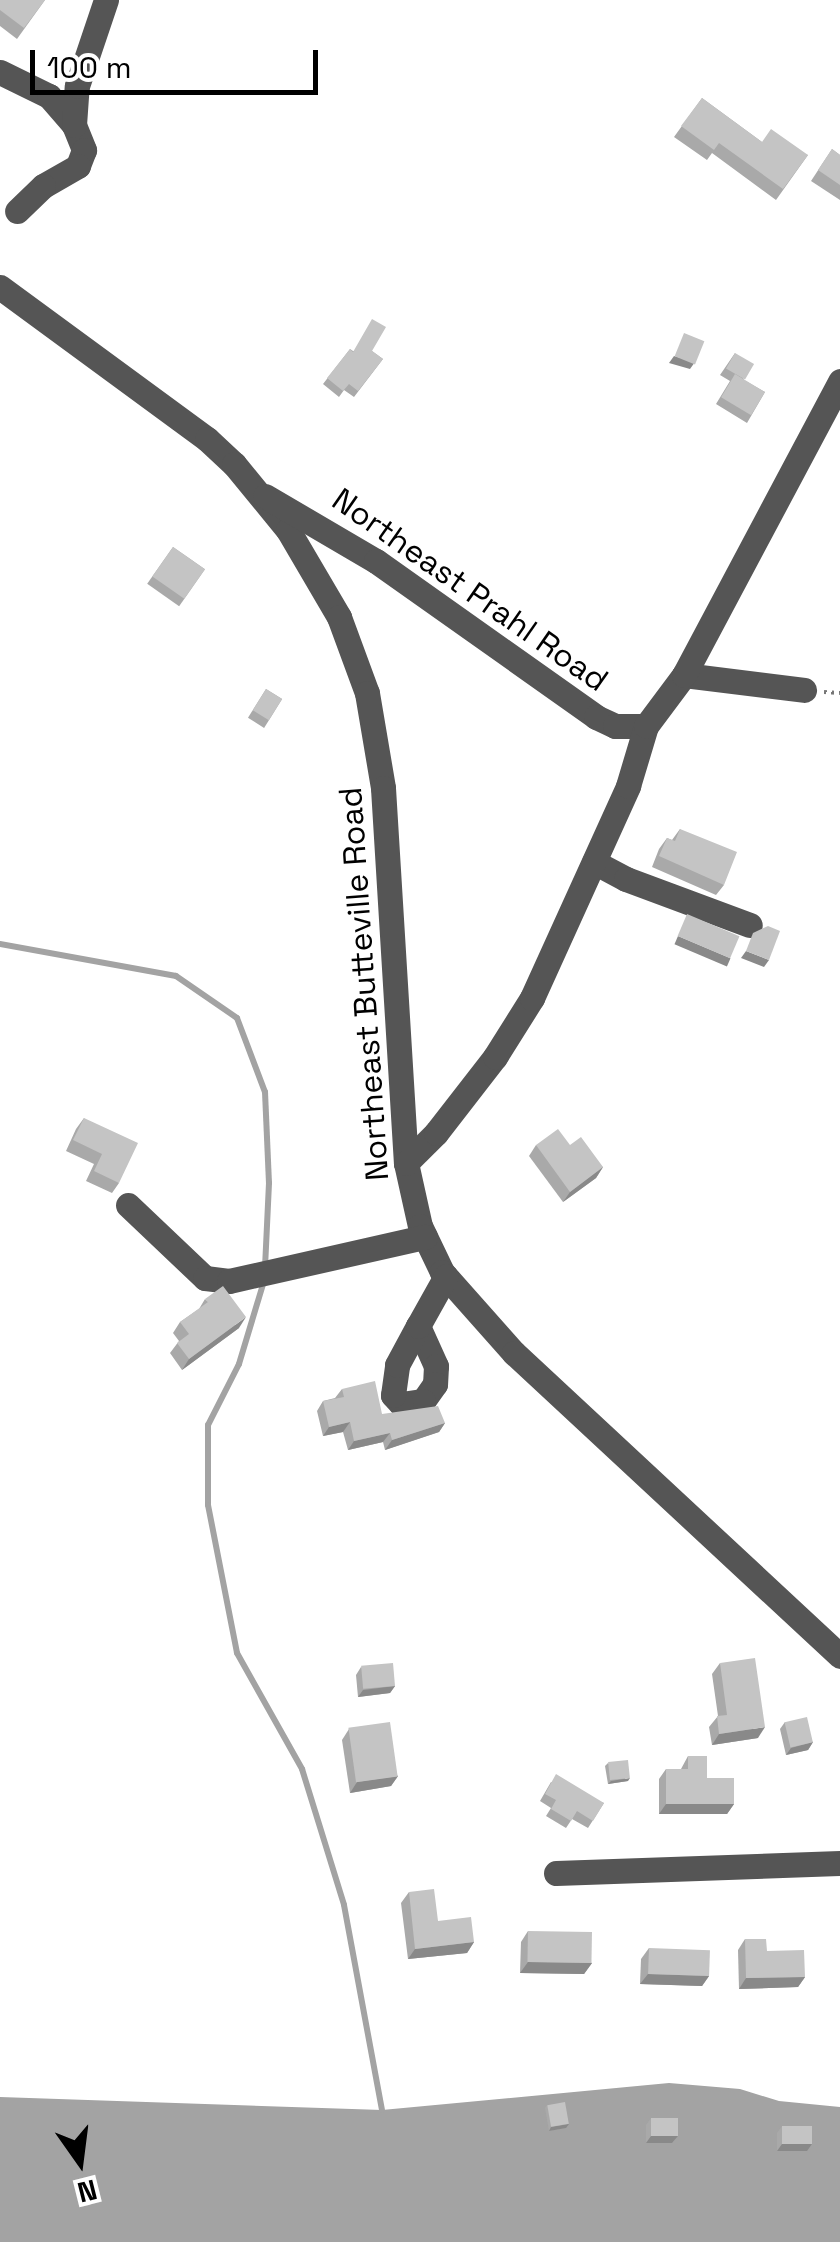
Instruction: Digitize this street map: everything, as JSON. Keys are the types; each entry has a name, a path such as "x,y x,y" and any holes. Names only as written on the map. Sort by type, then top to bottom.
{"street":[{"path":"74,124 77,86 106,0"},
{"path":"0,72 49,96 74,124 84,150 78,166 43,186 17,211"},
{"name":"Northeast Butteville Road","path":"0,287 207,439 260,494 308,560 340,618 374,722 383,788 406,1163 424,1237 446,1276 514,1352 840,1656"},
{"path":"406,1163 436,1133 512,1032 532,998 628,786 646,726 684,675 840,381"},
{"name":"Northeast Prahl Road","path":"260,494 305,515 376,561 596,717 616,726 646,726"},
{"path":"684,675 804,690"},
{"path":"594,862 626,879 750,925"},
{"path":"128,1205 205,1278 230,1281 424,1237"},
{"path":"418,1326 446,1276"},
{"path":"556,1872 840,1863"}],"shaded area":[{"path":"669,2083 740,2089 779,2101 840,2107 840,2242 0,2242 0,2097 382,2110"}],"building":[{"path":"0,0 45,0 24,28 0,10"},
{"path":"702,98 762,142 771,129 808,155 783,189 719,143 714,150 681,126"},
{"path":"832,149 840,155 840,185 818,170"},
{"path":"372,319 386,327 372,351 383,359 358,391 349,384 343,391 327,378 350,349 353,352"},
{"path":"684,333 704,341 695,364 675,356"},
{"path":"735,353 754,364 745,380 726,369"},
{"path":"735,374 765,392 751,415 721,397"},
{"path":"173,547 205,569 184,599 152,576"},
{"path":"266,689 282,699 269,720 253,710"},
{"path":"680,829 737,852 724,885 659,856 667,838 675,841"},
{"path":"687,914 739,936 730,958 678,936"},
{"path":"768,926 780,931 769,960 746,951 753,933"},
{"path":"84,1118 138,1143 119,1183 94,1171 102,1154 73,1140"},
{"path":"558,1129 570,1145 581,1137 603,1167 570,1192 536,1145"},
{"path":"223,1286 246,1317 189,1359 177,1343 189,1334 180,1322"},
{"path":"375,1381 382,1414 438,1406 445,1423 392,1440 390,1433 354,1441 350,1422 329,1427 323,1401 344,1397 342,1389"},
{"path":"755,1658 765,1727 719,1734 717,1716 727,1715 720,1663"},
{"path":"393,1663 395,1686 363,1689 361,1666"},
{"path":"807,1717 813,1742 790,1748 785,1722"},
{"path":"390,1722 398,1776 356,1782 348,1728"},
{"path":"688,1756 707,1756 707,1778 734,1778 734,1804 666,1804 666,1769 688,1769"},
{"path":"628,1760 630,1778 610,1780 608,1762"},
{"path":"556,1774 604,1803 593,1821 577,1811 571,1821 551,1809 556,1800 545,1794"},
{"path":"434,1889 438,1921 471,1917 474,1942 415,1949 409,1892"},
{"path":"528,1931 592,1932 591,1963 527,1962"},
{"path":"745,1939 766,1939 767,1951 804,1950 805,1977 746,1978"},
{"path":"649,1948 710,1950 709,1976 648,1974"},
{"path":"565,2102 569,2124 551,2127 547,2105"},
{"path":"651,2118 678,2118 678,2136 651,2136"},
{"path":"782,2126 812,2126 812,2144 782,2144"}],"waterway":[{"path":"0,944 176,976 237,1018 265,1092 269,1183 265,1269"},
{"path":"264,1281 239,1364 208,1425 208,1505 237,1653 302,1769 344,1905 382,2110"}]}
